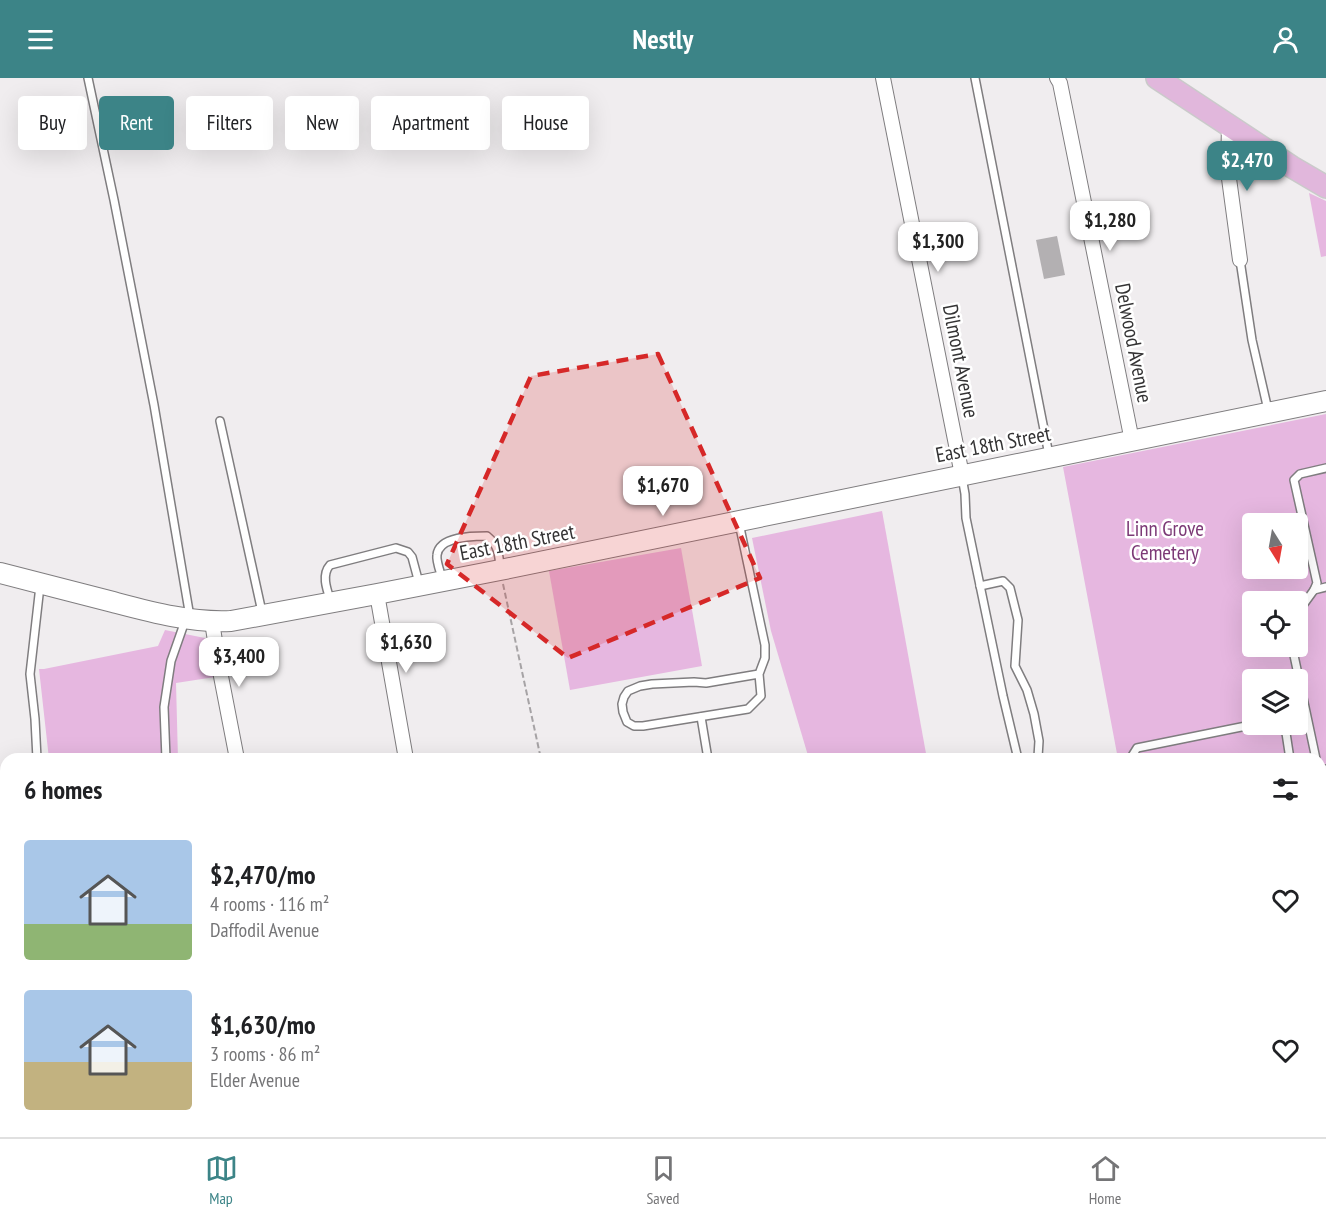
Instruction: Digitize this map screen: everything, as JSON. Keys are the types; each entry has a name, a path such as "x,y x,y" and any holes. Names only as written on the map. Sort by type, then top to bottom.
{"main road":[{"path":"1157,78 1326,187"}],"street":[{"name":"Dilmont Avenue","path":"883,78 962,475"},
{"name":"Delwood Avenue","path":"1057,78 1060,83 1132,441"},
{"path":"1229,125 1228,171 1240,260"},
{"name":"East 18th Street","path":"0,573 188,619 212,622 231,621 500,570 1326,401"},
{"path":"377,594 405,753"},
{"path":"212,622 236,753"}],"lane":[{"path":"88,78 154,405 188,619 171,661 164,707 165,753"},
{"path":"975,78 1050,457"},
{"path":"1240,260 1252,340 1268,413"},
{"path":"220,421 263,615"},
{"path":"1308,598 1317,583 1294,480 1300,474 1326,468"},
{"path":"962,475 966,518 1017,753"},
{"path":"738,521 765,645 765,658 759,674 761,696 748,709 643,726 634,726 627,722 622,712 622,704 628,691 640,686 706,683 759,674"},
{"path":"442,581 437,555 440,547 447,541 487,536 499,552 500,570"},
{"path":"331,603 325,578 326,569 330,565 396,548 404,549 412,557 420,586"},
{"path":"980,586 1003,581 1010,588 1018,620 1015,666 1027,690 1039,741 1038,753"},
{"path":"37,753 30,674 40,583"},
{"path":"1314,590 1326,587"},
{"path":"1294,657 1315,753"},
{"path":"701,717 707,753"},
{"path":"1134,753 1137,748 1242,727"},
{"path":"1286,735 1289,753"}],"path":[{"path":"500,570 540,753"}],"highlighted area":[{"path":"658,354 760,578 568,658 447,564 531,376"}],"green space":[{"path":"1309,193 1326,201 1326,256 1321,257"},
{"name":"Linn Grove Cemetery","path":"1326,414 1326,753 1117,753 1063,467"},
{"path":"882,511 926,753 807,753 771,631 752,538"},
{"path":"681,548 702,666 570,690 549,571"},
{"path":"165,630 210,639 215,677 176,683 178,753 48,753 39,669 158,646"}],"building":[{"path":"1057,236 1065,275 1044,279 1036,240"}]}
